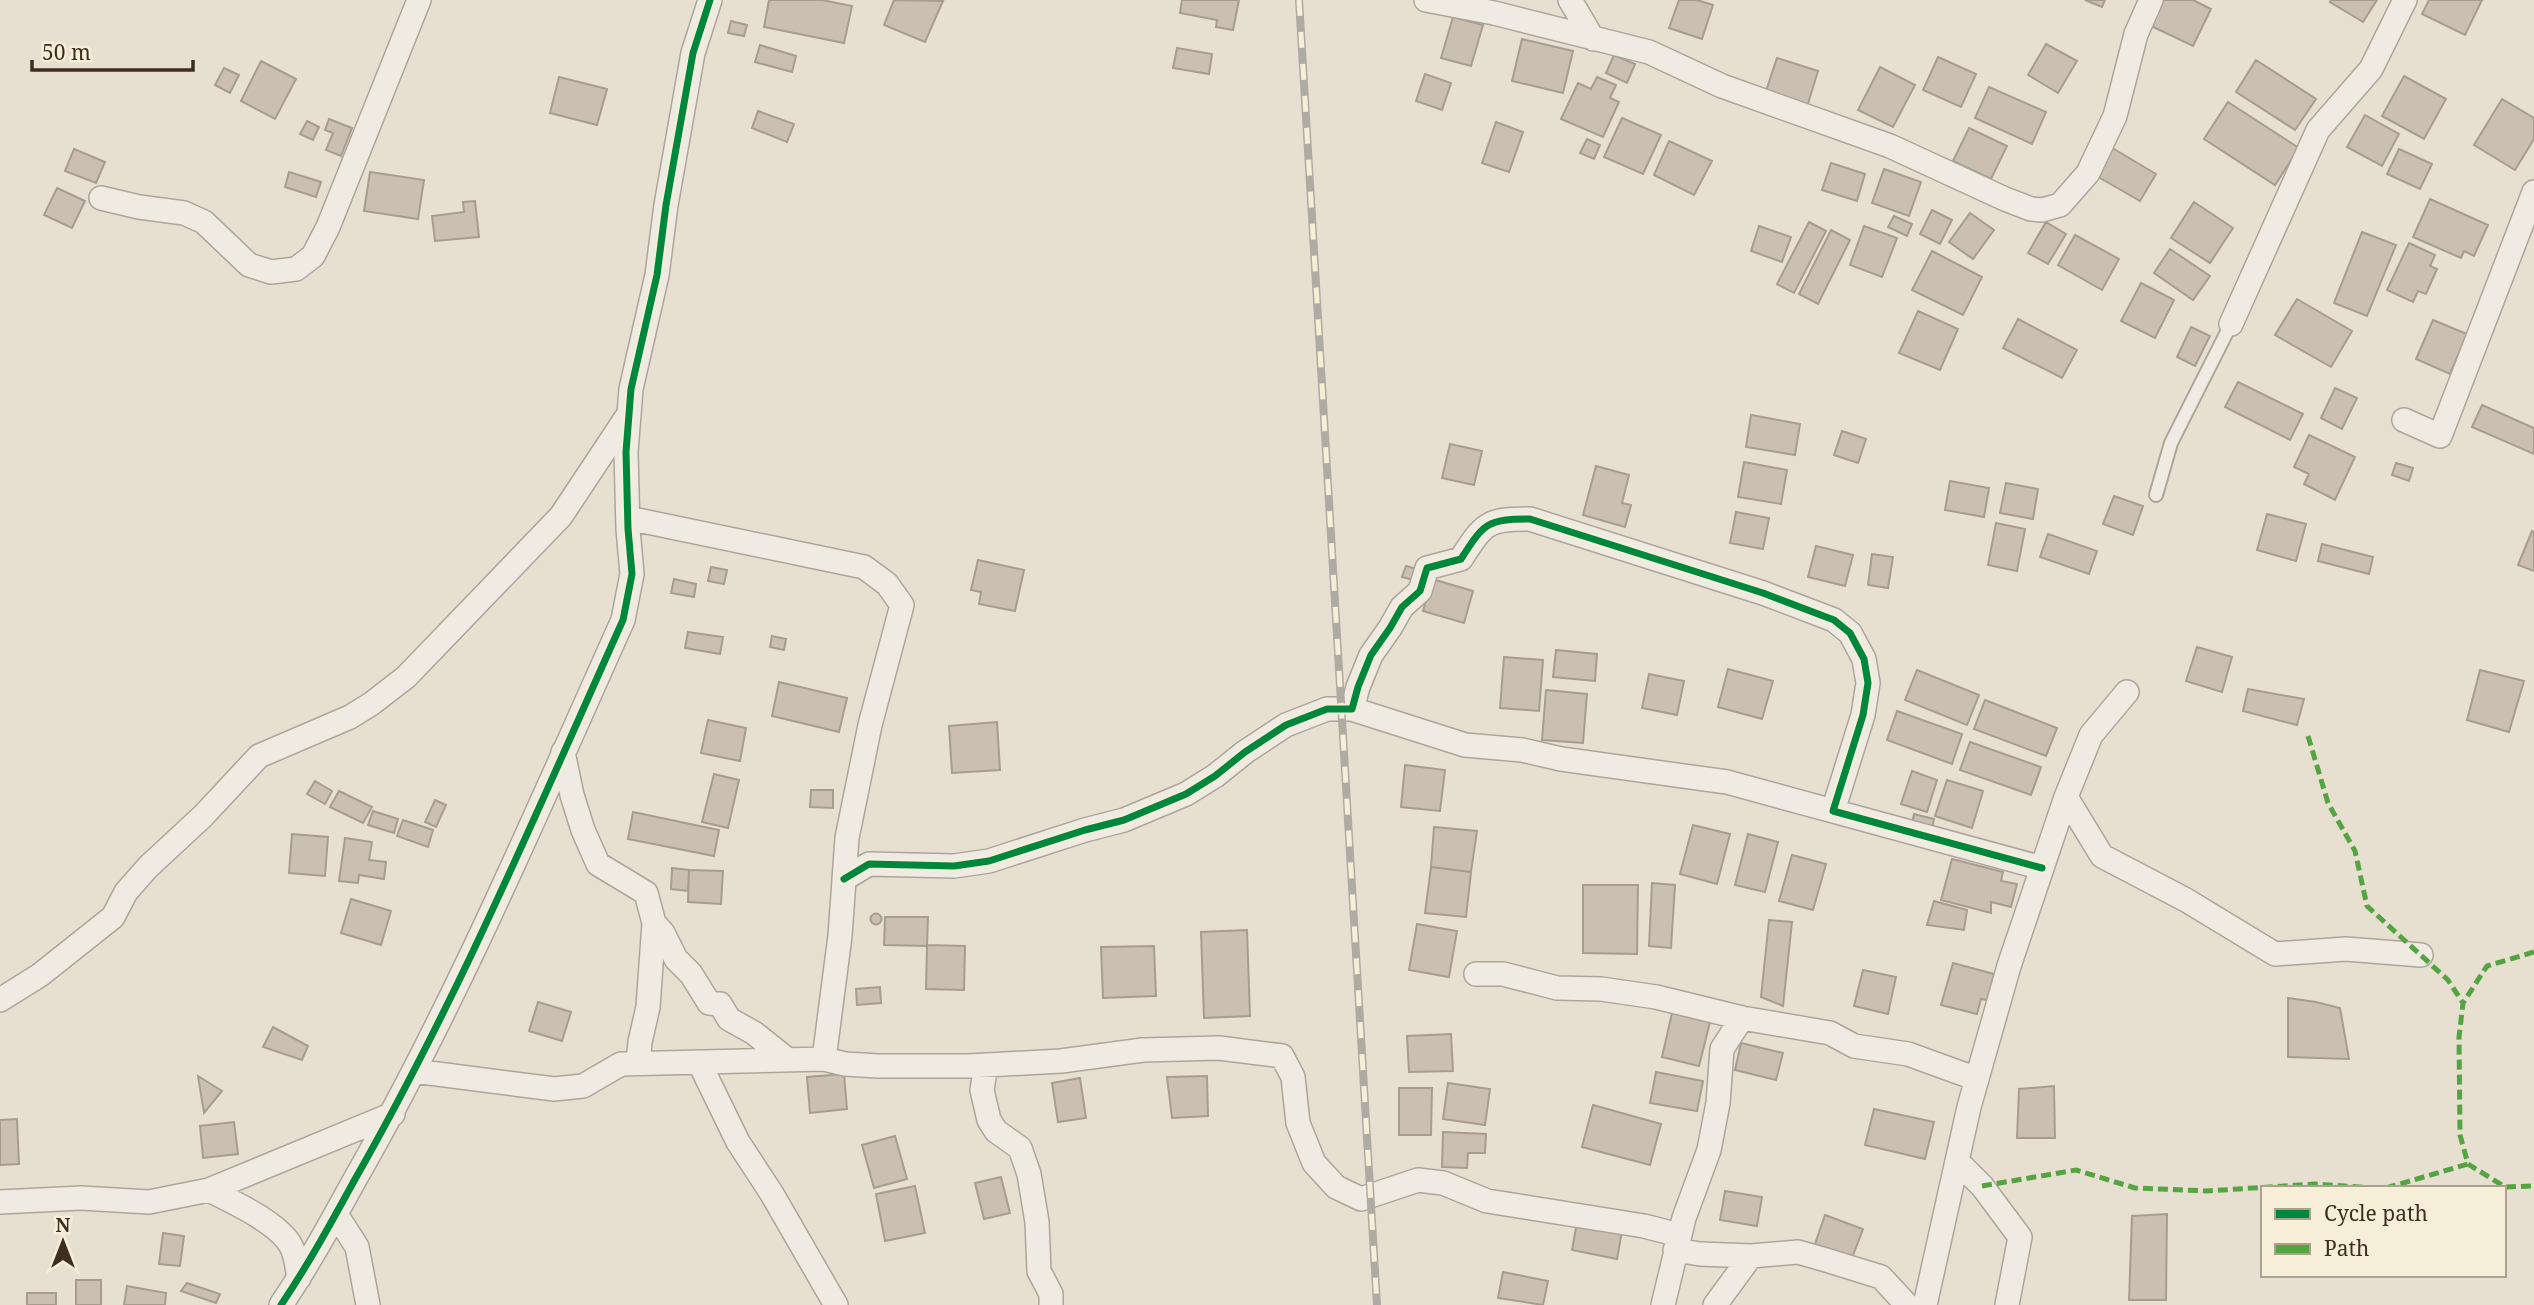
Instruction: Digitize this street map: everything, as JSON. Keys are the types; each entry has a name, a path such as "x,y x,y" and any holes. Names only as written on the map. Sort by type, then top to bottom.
{"street":[{"path":"101,198 184,213 204,222 249,265 271,272 296,270 313,256 328,227 419,0"},
{"path":"281,1305 393,1114 481,937 623,620 632,574 626,452 631,389 657,275 666,205 693,54 710,0"},
{"path":"1426,0 1506,16 1649,52 1722,86 1890,146 2005,199 2031,209 2042,210 2060,205 2088,173 2115,116 2136,34 2151,0"},
{"path":"1570,0 1593,39"},
{"path":"2231,324 2318,130 2371,69 2405,0"},
{"path":"2404,419 2440,436 2534,192"},
{"path":"0,1000 40,975 113,917 126,892 148,867 203,816 259,756 350,717 406,677 561,516 629,414"},
{"path":"628,518 864,567 887,584 902,605 870,725 846,838 840,936 824,1059"},
{"path":"1352,709 1371,655 1402,607 1420,591 1427,568 1461,559 1478,532 1499,519 1530,519 1763,593 1834,620 1850,633 1864,659 1868,683 1863,715 1833,811"},
{"path":"1925,1305 1977,1079 2042,868 2091,735 2127,692"},
{"path":"844,879 869,864 954,866 989,861 1124,820 1186,794 1286,725 1327,709 1352,709 1465,746 1522,750 1561,759 1727,782 2042,868"},
{"path":"563,752 572,795 598,864 646,893 654,923 648,1007 638,1063"},
{"path":"2066,797 2102,856 2186,900 2275,954 2346,949 2421,956"},
{"path":"654,923 663,933 676,959 691,974 709,1003 720,1004 729,1018 754,1033 788,1060"},
{"path":"1475,974 1503,974 1557,988 1601,989 1656,997 1742,1018 1830,1033 1854,1046 1908,1054 1977,1079"},
{"path":"1663,1305 1677,1243 1709,1150 1718,1103 1722,1049 1742,1018"},
{"path":"414,1071 554,1090 583,1086 621,1064 638,1063 824,1059 845,1064 878,1066 986,1065 1061,1061 1143,1050 1219,1048 1282,1056 1293,1077 1298,1123 1314,1163 1336,1187 1361,1199 1418,1180 1443,1184 1487,1201 1644,1226 1700,1254 1751,1256 1798,1252 1881,1278 1907,1305"},
{"path":"699,1062 738,1142 772,1194 836,1305"},
{"path":"986,1065 982,1090 989,1120 996,1131 1020,1148 1029,1174 1037,1222 1039,1271 1051,1294 1051,1305"},
{"path":"0,1202 81,1198 149,1202 181,1197 209,1190 393,1114"},
{"path":"1956,1161 1982,1186 2020,1237 2007,1305"},
{"path":"209,1190 254,1214 277,1231 291,1245 299,1278"},
{"path":"336,1214 357,1247 368,1305"},
{"path":"1715,1305 1751,1256"}],"lane":[{"path":"2156,495 2171,443 2231,324"}],"building":[{"path":"769,0 822,0 852,6 844,43 764,27"},
{"path":"894,0 943,1 925,42 884,25"},
{"path":"1182,0 1239,0 1233,30 1216,27 1217,20 1180,13"},
{"path":"1679,0 1697,0 1713,5 1702,39 1669,28"},
{"path":"2085,0 2105,0 2102,7"},
{"path":"2161,0 2193,0 2211,9 2193,46 2149,25"},
{"path":"2377,0 2363,22 2330,2"},
{"path":"2429,0 2482,0 2465,35 2422,14"},
{"path":"1453,17 1483,25 1471,66 1441,58"},
{"path":"731,21 747,25 744,36 728,33"},
{"path":"1522,39 1573,51 1563,93 1512,81"},
{"path":"2046,44 2077,61 2058,93 2028,75"},
{"path":"760,45 796,56 792,72 755,62"},
{"path":"1177,48 1212,54 1209,74 1173,68"},
{"path":"1614,55 1635,64 1627,83 1606,73"},
{"path":"1938,57 1976,74 1961,107 1923,90"},
{"path":"1777,58 1818,71 1807,107 1765,94"},
{"path":"2256,60 2316,99 2295,130 2236,92"},
{"path":"261,61 296,79 275,119 241,101"},
{"path":"1880,67 1915,85 1893,127 1858,110"},
{"path":"224,68 239,75 230,93 215,85"},
{"path":"1425,74 1451,83 1442,110 1416,101"},
{"path":"2404,76 2446,99 2424,139 2382,116"},
{"path":"559,77 607,89 597,125 550,113"},
{"path":"1597,77 1616,85 1610,98 1619,102 1603,137 1561,119 1578,83 1591,89"},
{"path":"1989,87 2046,112 2032,144 1975,118"},
{"path":"2502,99 2534,118 2534,139 2515,170 2474,145"},
{"path":"2228,102 2299,148 2275,185 2204,139"},
{"path":"758,111 794,124 787,142 752,128"},
{"path":"2365,115 2399,134 2382,166 2347,147"},
{"path":"1622,118 1661,135 1643,174 1604,157"},
{"path":"329,119 352,128 341,156 326,150 333,133 325,130"},
{"path":"307,121 319,127 313,140 300,134"},
{"path":"1496,122 1523,132 1509,172 1482,163"},
{"path":"1969,128 2007,146 1991,179 1953,161"},
{"path":"1587,139 1600,145 1594,159 1580,153"},
{"path":"1669,141 1712,161 1694,195 1654,175"},
{"path":"2109,146 2156,174 2140,201 2093,174"},
{"path":"74,149 105,162 96,183 65,171"},
{"path":"2399,149 2432,164 2420,189 2387,174"},
{"path":"1831,163 1865,174 1857,201 1822,190"},
{"path":"1884,169 1921,182 1909,216 1872,203"},
{"path":"289,172 321,182 316,197 285,187"},
{"path":"370,172 424,180 418,219 364,211"},
{"path":"57,188 85,201 72,228 44,215"},
{"path":"2430,199 2488,225 2474,256 2464,251 2461,258 2413,237"},
{"path":"475,201 479,237 435,241 432,216 464,212 463,202"},
{"path":"2194,202 2233,228 2210,263 2171,238"},
{"path":"1932,210 1952,220 1940,244 1920,234"},
{"path":"1970,213 1994,230 1973,259 1949,242"},
{"path":"1894,216 1912,224 1907,236 1888,227"},
{"path":"1809,222 1826,231 1794,293 1777,284"},
{"path":"2046,222 2066,234 2048,264 2028,253"},
{"path":"1759,226 1791,237 1782,262 1751,251"},
{"path":"1864,226 1897,238 1882,277 1850,265"},
{"path":"1831,230 1850,240 1818,304 1799,294"},
{"path":"2362,232 2396,245 2367,316 2334,303"},
{"path":"2075,235 2119,259 2102,290 2058,265"},
{"path":"2409,243 2435,255 2430,266 2437,269 2426,294 2418,291 2413,302 2387,290"},
{"path":"2170,249 2210,276 2193,300 2154,273"},
{"path":"1932,251 1982,277 1963,315 1912,290"},
{"path":"2141,283 2174,300 2155,338 2121,321"},
{"path":"2297,299 2352,331 2331,367 2275,335"},
{"path":"1918,311 1958,329 1940,370 1899,353"},
{"path":"2018,319 2077,350 2062,378 2003,348"},
{"path":"2433,320 2467,334 2450,374 2416,359"},
{"path":"2191,327 2210,336 2195,366 2177,357"},
{"path":"2238,382 2303,414 2290,440 2225,407"},
{"path":"2335,388 2357,398 2342,429 2321,418"},
{"path":"2482,405 2534,428 2534,454 2472,427"},
{"path":"1751,415 1800,424 1795,455 1746,447"},
{"path":"1842,431 1866,439 1858,463 1834,455"},
{"path":"2309,435 2355,457 2335,500 2304,484 2309,474 2294,467"},
{"path":"1450,444 1482,451 1474,485 1442,478"},
{"path":"1744,462 1787,470 1781,504 1738,497"},
{"path":"2396,463 2413,468 2409,481 2392,475"},
{"path":"1596,466 1629,475 1622,503 1631,505 1625,527 1583,515"},
{"path":"1950,481 1989,488 1984,517 1945,510"},
{"path":"2006,483 2038,489 2033,519 2000,513"},
{"path":"2114,496 2143,506 2133,535 2103,524"},
{"path":"1736,512 1769,518 1763,549 1730,543"},
{"path":"2267,514 2306,524 2296,561 2257,550"},
{"path":"1996,523 2025,529 2017,571 1988,565"},
{"path":"2532,531 2534,532 2534,571 2518,565"},
{"path":"2048,534 2097,551 2089,574 2040,557"},
{"path":"2322,544 2373,557 2369,574 2318,561"},
{"path":"1816,546 1853,555 1845,586 1808,577"},
{"path":"1872,554 1893,557 1888,588 1868,585"},
{"path":"978,560 1024,570 1015,611 979,604 981,592 971,590"},
{"path":"1406,566 1420,570 1417,581 1402,577"},
{"path":"711,567 727,570 724,584 708,581"},
{"path":"674,579 696,584 694,597 671,593"},
{"path":"1432,579 1473,591 1464,623 1423,611"},
{"path":"688,632 723,637 720,654 685,648"},
{"path":"772,636 786,639 784,650 770,647"},
{"path":"2197,647 2232,657 2222,692 2186,681"},
{"path":"1556,650 1597,654 1595,681 1553,677"},
{"path":"1504,657 1543,660 1539,711 1500,708"},
{"path":"1728,669 1773,681 1762,719 1718,707"},
{"path":"1917,670 1979,695 1967,725 1905,700"},
{"path":"2480,670 2524,681 2509,732 2467,720"},
{"path":"1649,674 1684,681 1677,715 1642,708"},
{"path":"779,682 847,698 839,732 772,716"},
{"path":"2248,689 2304,699 2297,725 2243,711"},
{"path":"1546,690 1587,694 1583,743 1542,740"},
{"path":"1985,700 2057,728 2046,756 1974,729"},
{"path":"1897,711 1962,734 1952,764 1887,740"},
{"path":"708,720 746,728 740,761 701,753"},
{"path":"997,722 1000,770 952,773 949,726"},
{"path":"1970,742 2041,767 2031,795 1960,770"},
{"path":"1405,765 1445,770 1440,811 1401,807"},
{"path":"1912,771 1937,780 1927,812 1901,804"},
{"path":"714,774 739,780 728,828 702,822"},
{"path":"1947,780 1983,791 1972,828 1935,816"},
{"path":"315,781 332,791 325,804 307,794"},
{"path":"811,790 833,790 833,808 810,807"},
{"path":"339,791 372,807 363,823 330,807"},
{"path":"435,800 446,805 436,827 425,822"},
{"path":"373,811 398,819 394,833 368,825"},
{"path":"633,812 719,830 714,856 628,839"},
{"path":"1914,814 1934,819 1931,833 1911,828"},
{"path":"403,820 433,830 428,847 397,836"},
{"path":"1693,825 1730,834 1717,884 1680,874"},
{"path":"1434,827 1477,831 1471,872 1431,867"},
{"path":"292,834 328,837 325,876 289,873"},
{"path":"1748,834 1778,842 1765,892 1735,885"},
{"path":"345,838 372,842 369,860 386,862 384,879 359,875 358,883 339,881"},
{"path":"1792,855 1826,864 1813,910 1779,901"},
{"path":"1952,859 2003,872 2001,881 2017,884 2011,907 1991,902 1991,913 1941,900"},
{"path":"1431,867 1471,872 1466,917 1425,913"},
{"path":"672,868 689,870 688,891 671,889"},
{"path":"689,870 723,871 721,904 688,902"},
{"path":"1652,883 1675,885 1671,948 1649,946"},
{"path":"1583,885 1638,885 1637,954 1583,953"},
{"path":"351,899 391,911 381,945 341,933"},
{"path":"1934,901 1967,910 1964,930 1927,925"},
{"path":"876,913 882,919 876,925 870,919"},
{"path":"885,917 928,917 927,946 884,945"},
{"path":"1769,920 1792,922 1783,1006 1761,997"},
{"path":"1417,924 1457,931 1449,977 1409,970"},
{"path":"1247,930 1250,1016 1204,1018 1201,932"},
{"path":"927,945 965,946 964,990 926,989"},
{"path":"1154,946 1156,996 1103,998 1101,947"},
{"path":"1953,963 1994,974 1987,1000 1981,999 1977,1014 1941,1005"},
{"path":"1863,970 1896,977 1888,1014 1854,1006"},
{"path":"880,987 881,1003 857,1005 856,989"},
{"path":"2288,998 2340,1008 2349,1059 2288,1057"},
{"path":"538,1002 571,1012 562,1041 529,1031"},
{"path":"1672,1013 1710,1022 1699,1066 1662,1057"},
{"path":"273,1027 308,1046 302,1060 263,1047"},
{"path":"1451,1034 1453,1071 1409,1072 1407,1036"},
{"path":"1741,1043 1783,1053 1776,1080 1735,1070"},
{"path":"1656,1072 1703,1081 1697,1111 1650,1103"},
{"path":"844,1074 847,1109 810,1113 807,1077"},
{"path":"198,1076 222,1091 204,1113"},
{"path":"1207,1076 1208,1116 1172,1118 1167,1077"},
{"path":"1080,1078 1086,1118 1058,1122 1052,1083"},
{"path":"1448,1083 1490,1089 1485,1125 1443,1119"},
{"path":"2054,1086 2055,1138 2017,1138 2019,1089"},
{"path":"1399,1088 1432,1088 1431,1135 1399,1135"},
{"path":"1593,1105 1661,1124 1650,1165 1582,1147"},
{"path":"1874,1109 1934,1122 1925,1159 1865,1145"},
{"path":"17,1119 19,1164 0,1165 0,1120"},
{"path":"234,1122 238,1154 203,1158 200,1126"},
{"path":"1443,1132 1486,1134 1485,1153 1468,1153 1467,1168 1442,1167"},
{"path":"895,1136 907,1179 874,1188 862,1145"},
{"path":"1001,1177 1010,1213 984,1219 975,1183"},
{"path":"915,1186 925,1233 885,1241 876,1194"},
{"path":"1725,1191 1762,1197 1757,1226 1720,1220"},
{"path":"2167,1214 2166,1300 2129,1300 2132,1216"},
{"path":"1825,1215 1863,1229 1852,1258 1815,1244"},
{"path":"1577,1222 1622,1231 1617,1259 1572,1250"},
{"path":"163,1233 184,1236 180,1266 159,1264"},
{"path":"1503,1272 1548,1281 1543,1305 1498,1298"},
{"path":"76,1280 101,1280 101,1305 76,1305"},
{"path":"187,1283 220,1294 216,1303 181,1291"},
{"path":"127,1286 166,1293 165,1305 124,1305"},
{"path":"27,1293 56,1293 56,1305 27,1305"}],"railway":[{"path":"1299,0 1377,1305"}],"marked path":[{"path":"2308,736 2328,803 2355,851 2367,906 2448,980 2463,1003"},
{"path":"2503,1186 2468,1164 2460,1135 2459,1037 2463,1003 2487,966 2534,952"},
{"path":"2393,1186 2468,1164"},
{"path":"1982,1186 2076,1170 2135,1188 2207,1191 2261,1188"},
{"path":"2284,1186 2344,1186"},
{"path":"2506,1187 2534,1186"}],"cycle path":[{"path":"281,1305 328,1228 428,1044 528,833 623,620 632,574 626,452 631,389 657,275 666,205 693,53 710,0"},
{"path":"844,879 869,864 954,866 989,861 1124,820 1186,794 1286,725 1327,709 1352,709 1371,655 1402,607 1420,591 1427,568 1461,559 1475,538 1495,522 1530,519 1763,593 1834,620 1850,633 1864,659 1868,683 1863,715 1833,811 2042,868"}]}
